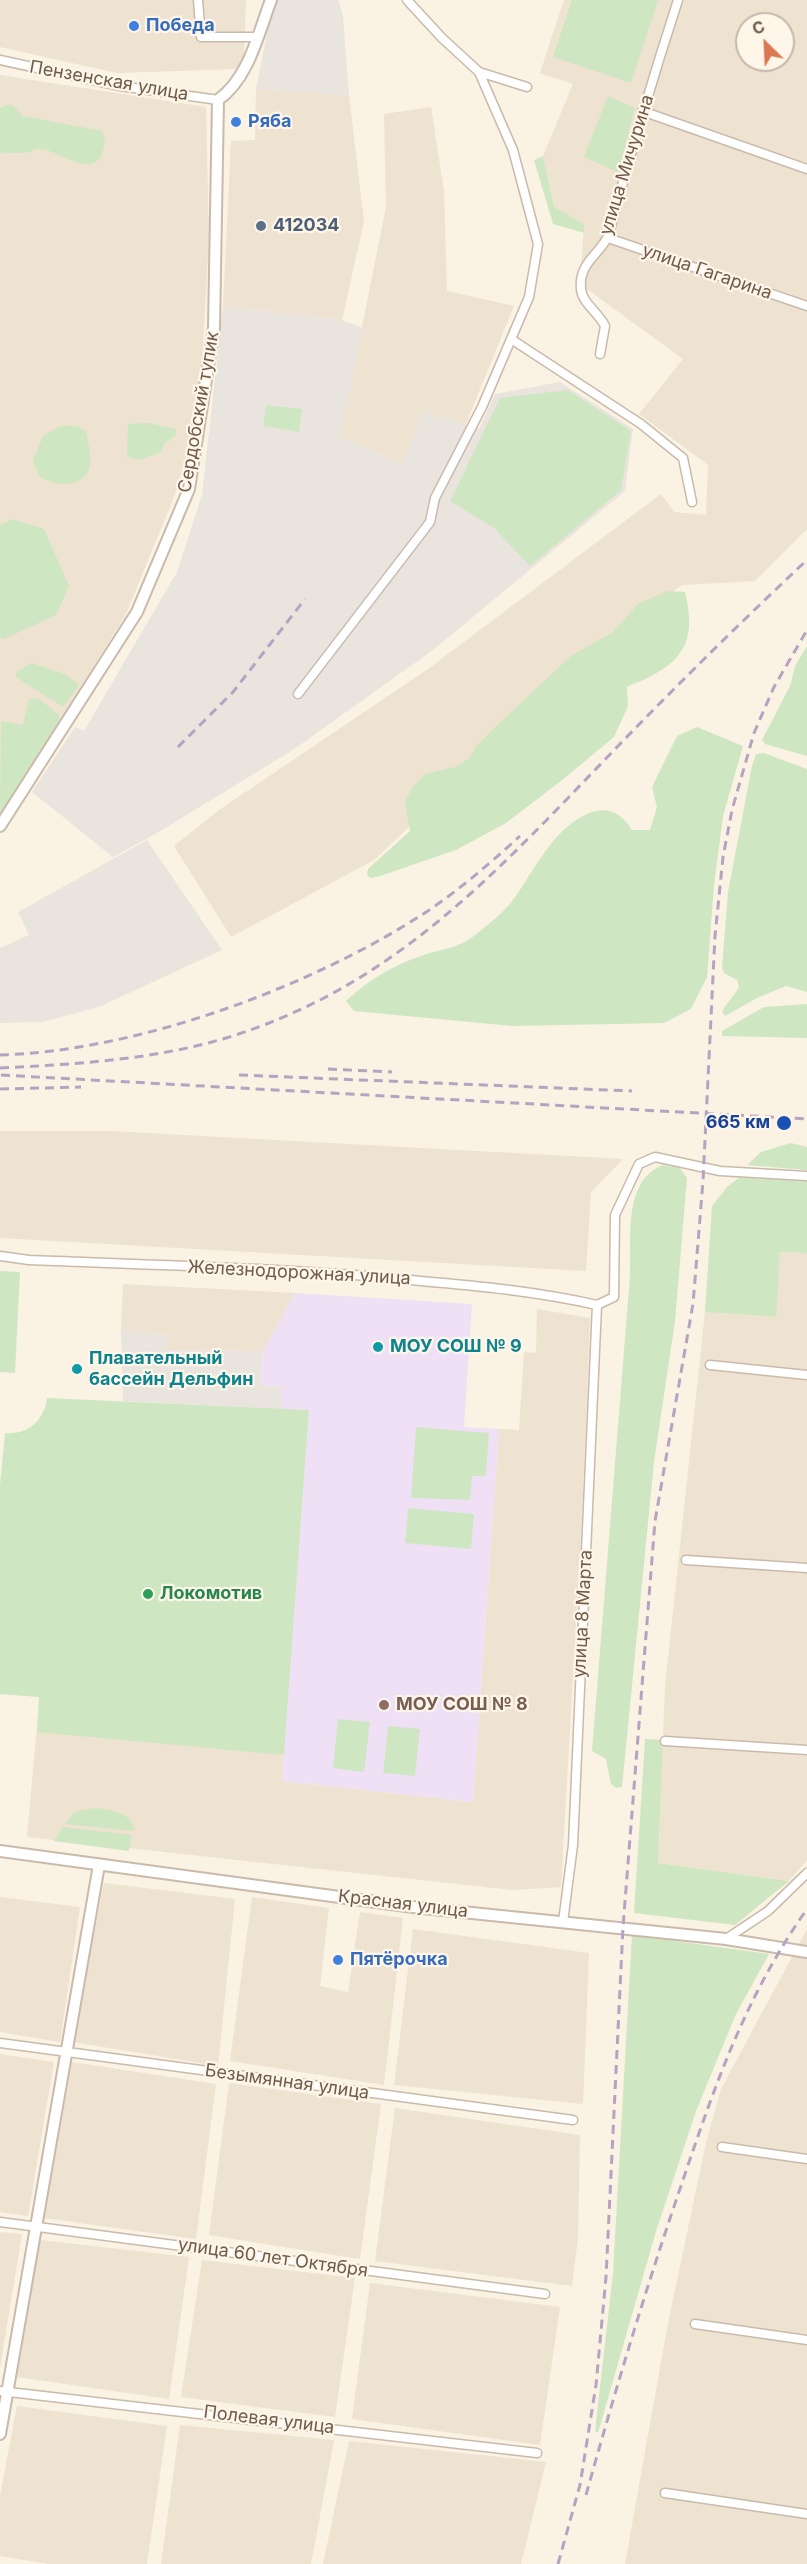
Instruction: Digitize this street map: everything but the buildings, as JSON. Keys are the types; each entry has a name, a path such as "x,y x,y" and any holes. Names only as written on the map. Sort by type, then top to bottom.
{"street":[{"path":"198,0 201,37 257,37"},
{"path":"218,100 231,91 242,76 271,0"},
{"path":"407,0 442,38 480,72 528,87"},
{"name":"улица Мичурина","path":"600,354 605,326 583,297 580,287 583,272 590,258 608,238 642,111 678,0"},
{"name":"Пензенская улица","path":"0,60 120,86 218,100"},
{"path":"298,694 430,522 435,498 482,407 529,297 538,244 513,150 480,72"},
{"name":"Сердобский тупик","path":"0,826 137,612 189,489 214,328 218,100"},
{"path":"642,111 807,169"},
{"name":"улица Гагарина","path":"608,238 807,306"},
{"path":"511,339 630,416 683,458 692,502"},
{"path":"597,1305 614,1297 615,1215 639,1164 655,1157 720,1171 807,1176"},
{"name":"Железнодорожная улица","path":"0,1256 29,1260 332,1272 491,1288 562,1297 597,1305"},
{"name":"улица 8 Марта","path":"563,1922 573,1845 597,1305"},
{"path":"710,1365 807,1375"},
{"path":"686,1560 807,1568"},
{"path":"665,1741 807,1750"},
{"name":"Красная улица","path":"0,1851 413,1907 726,1939 807,1952"},
{"path":"0,2434 4,2391 99,1865"},
{"path":"726,1939 768,1911 807,1873"},
{"name":"Безымянная улица","path":"0,2043 573,2120"},
{"path":"722,2147 807,2159"},
{"name":"улица 60 лет Октября","path":"0,2222 545,2294"},
{"path":"695,2324 807,2340"},
{"name":"Полевая улица","path":"4,2391 537,2453"},
{"path":"665,2493 807,2514"}],"shaded area":[{"path":"0,0 246,0 244,54 237,69 117,73 0,47"},
{"path":"278,0 338,0 343,16 349,96 256,89 272,8"},
{"path":"564,0 807,0 807,529 755,581 682,585 613,632 374,860 231,937 174,846 219,810 428,669 661,494 674,512 706,515 708,465 639,414 683,359 580,284 584,224 554,208 543,156 573,84 540,73"},
{"path":"0,75 206,107 209,238 201,379 190,445 174,497 126,614 0,817"},
{"path":"256,89 349,96 364,221 342,320 223,306 231,141 255,140"},
{"path":"431,107 444,191 447,291 514,306 465,426 424,411 402,463 340,437 386,207 384,114"},
{"path":"223,306 342,320 363,328 340,437 402,463 424,411 479,429 495,394 560,382 633,429 625,491 433,650 293,750 157,833 113,857 32,792 75,727 84,731 177,572 202,495"},
{"path":"147,840 222,950 99,1007 42,1022 0,1023 0,948 29,935 18,912"},
{"path":"0,1131 110,1131 623,1159 591,1192 586,1271 0,1238"},
{"path":"780,1252 807,1253 807,1860 789,1881 658,1863 665,1686 705,1312 775,1317"},
{"path":"123,1284 295,1293 263,1351 167,1350 167,1335 121,1329"},
{"path":"295,1293 472,1304 464,1427 499,1429 473,1802 282,1781 309,1410 281,1409 281,1386 261,1385 263,1351"},
{"path":"537,1309 590,1318 582,1517 561,1887 512,1890 27,1837 38,1715 285,1737 282,1781 473,1802 499,1429 519,1430 524,1352 536,1353"},
{"path":"121,1329 167,1335 167,1350 263,1351 261,1385 281,1386 281,1409 123,1401"},
{"path":"104,1883 235,1899 218,2066 73,2042"},
{"path":"0,1897 80,1907 60,2042 0,2032"},
{"path":"252,1897 329,1908 320,1986 348,1992 360,1912 403,1918 384,2085 230,2061"},
{"path":"413,1929 589,1953 583,2104 394,2085"},
{"path":"807,1929 807,2564 625,2564 668,2323 706,2143 721,2089"},
{"path":"0,2054 54,2062 28,2216 0,2212"},
{"path":"72,2062 216,2084 196,2239 44,2218"},
{"path":"229,2083 381,2104 360,2259 209,2235"},
{"path":"395,2108 580,2135 578,2238 572,2286 375,2261"},
{"path":"0,2232 22,2234 0,2368"},
{"path":"40,2240 189,2257 169,2399 17,2377"},
{"path":"202,2260 355,2278 335,2417 181,2397"},
{"path":"370,2283 560,2307 540,2445 352,2419"},
{"path":"17,2406 167,2426 147,2564 49,2564 0,2556 0,2496"},
{"path":"180,2425 334,2440 311,2564 161,2564"},
{"path":"349,2441 546,2462 521,2564 323,2564"}],"green space":[{"path":"572,0 658,0 631,83 553,57"},
{"path":"608,96 635,108 618,172 584,157"},
{"path":"12,105 23,116 102,131 105,142 101,157 87,164 38,149 24,153 0,154 0,108"},
{"path":"543,156 554,207 584,224 584,233 553,224 534,160"},
{"path":"568,390 631,431 621,490 530,566 494,528 450,501 500,398"},
{"path":"266,405 302,409 299,432 263,426"},
{"path":"148,423 176,429 176,435 165,443 161,452 139,460 127,457 128,424"},
{"path":"60,426 77,426 86,431 89,448 90,465 87,473 76,482 69,484 45,480 39,476 33,461 43,436"},
{"path":"13,519 44,529 69,586 56,615 4,639 0,638 0,525"},
{"path":"668,591 685,592 689,619 686,642 681,652 662,670 627,687 628,706 614,737 506,823 456,850 380,876 371,878 367,875 368,869 410,831 405,802 412,788 425,774 455,767 470,758 475,748 492,730 571,656 613,632 639,603"},
{"path":"807,646 807,756 765,744 762,740 790,686 795,666"},
{"path":"32,663 65,674 79,685 63,707 16,677 16,672"},
{"path":"38,698 58,714 60,721 0,817 1,721 23,725 29,699"},
{"path":"697,727 743,746 723,816 714,885 707,977 691,1009 664,1023 512,1026 354,1011 346,1001 372,980 411,960 465,942 492,921 513,900 554,841 575,821 594,811 601,810 619,815 632,830 650,830 657,807 652,787 677,736"},
{"path":"764,753 807,769 807,992 786,986 757,998 725,1016 722,1012 739,987 737,980 724,973 722,968 728,892 752,766 756,754"},
{"path":"807,1004 807,1038 722,1036 722,1031 764,1007"},
{"path":"791,1143 807,1147 807,1170 747,1165 761,1152"},
{"path":"663,1165 680,1168 687,1178 675,1321 654,1462 622,1787 616,1788 611,1784 606,1759 592,1751 630,1276 632,1213 641,1184 650,1173"},
{"path":"740,1177 807,1181 807,1253 780,1252 776,1317 705,1312 712,1206 727,1187"},
{"path":"0,1271 20,1272 15,1373 0,1372"},
{"name":"Локомотив","path":"47,1398 309,1410 284,1755 37,1732 39,1697 0,1694 0,1485 5,1433 28,1429 34,1424 43,1413"},
{"path":"416,1427 489,1433 486,1476 472,1476 470,1500 411,1498"},
{"path":"408,1508 474,1514 471,1549 405,1543"},
{"path":"338,1719 370,1722 364,1772 333,1768"},
{"path":"388,1726 420,1729 415,1776 383,1773"},
{"path":"645,1739 663,1740 658,1863 789,1881 735,1925 634,1913"},
{"path":"94,1808 113,1811 125,1816 133,1825 134,1831 65,1824 74,1812"},
{"path":"63,1827 132,1835 129,1851 54,1841"},
{"path":"632,1935 769,1954 736,2014 696,2111 657,2228 598,2433 595,2431 613,2273"}],"railway":[{"path":"0,1068 114,1060 198,1045 226,1038 287,1016 343,988 394,955 442,918 487,878 688,675 807,560"},
{"path":"178,747 233,692 305,599"},
{"path":"558,2564 580,2485 596,2385 606,2277 623,1927 655,1521 693,1304 703,1181 715,936 723,857 732,810 754,733 774,687 807,630"},
{"path":"0,1055 52,1051 107,1042 163,1029 273,991 375,943 420,916 472,878 520,836"},
{"path":"328,1069 392,1072"},
{"path":"1,1075 807,1119"},
{"path":"239,1075 632,1091"},
{"path":"0,1089 81,1087"},
{"path":"586,2495 655,2263 719,2077 766,1975 807,1909"}],"place":[{"name":"Победа","path":"134,26"},
{"name":"Ряба","path":"236,122"},
{"name":"412034","path":"261,226"},
{"name":"665 км","path":"784,1123"},
{"name":"МОУ СОШ № 9","path":"378,1347"},
{"name":"Плавательный бассейн Дельфин","path":"77,1369"},
{"name":"Локомотив","path":"148,1594"},
{"name":"МОУ СОШ № 8","path":"384,1705"},
{"name":"Пятёрочка","path":"338,1960"}]}
